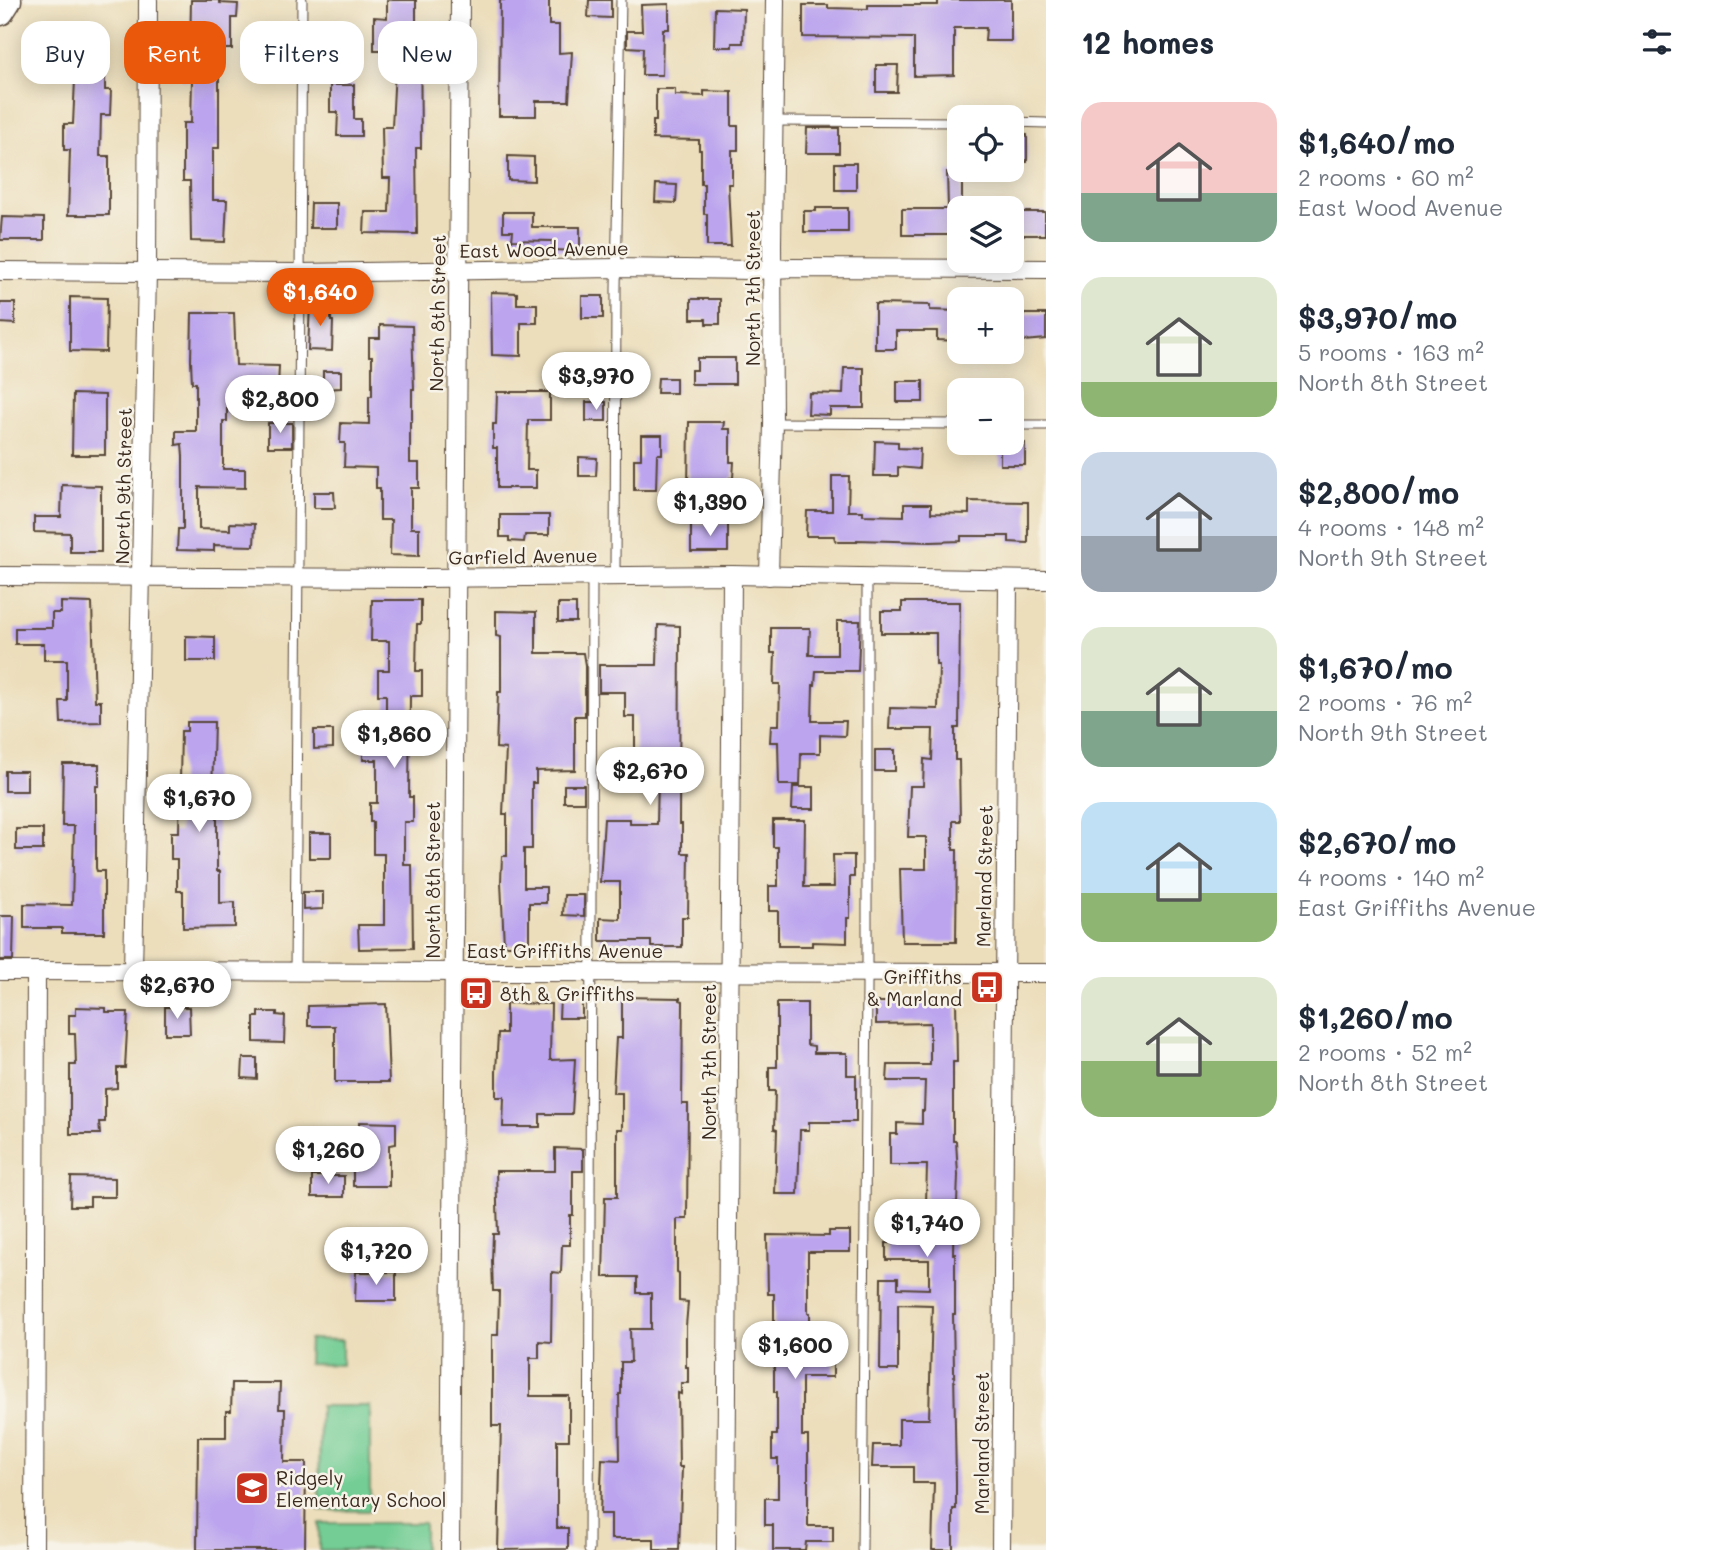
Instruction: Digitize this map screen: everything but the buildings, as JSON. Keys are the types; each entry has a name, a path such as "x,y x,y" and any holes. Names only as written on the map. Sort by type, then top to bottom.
{"main road":[{"path":"0,10 7,0"}],"street":[{"name":"North 9th Street","path":"133,972 147,272 148,0"},
{"name":"North 8th Street","path":"450,1550 460,0"},
{"name":"North 7th Street","path":"769,576 773,423 775,0"},
{"name":"East Wood Avenue","path":"0,271 300,273 616,268 752,271 772,268 1046,269"},
{"name":"North 7th Street","path":"726,1550 732,575"},
{"name":"Garfield Avenue","path":"0,576 455,578 732,575 1046,580"},
{"name":"Marland Street","path":"1001,1550 1008,580"},
{"name":"East Griffiths Avenue","path":"0,971 1046,973"},
{"path":"34,1550 36,971"}],"lane":[{"path":"295,973 302,0"},
{"path":"615,575 616,268 621,0"},
{"path":"773,121 947,122"},
{"path":"1024,122 1046,123"},
{"path":"773,423 947,424"},
{"path":"1024,425 1046,425"},
{"path":"589,1550 592,575"},
{"path":"862,1550 867,578"}],"green space":[{"path":"309,1339 342,1340 342,1365 308,1364"},
{"path":"320,1406 370,1406 370,1511 319,1510"},
{"path":"319,1523 424,1523 424,1550 319,1550"}],"place":[{"name":"Griffiths & Marland","path":"987,987"},
{"name":"8th & Griffiths","path":"476,993"},
{"name":"Ridgely Elementary School","path":"252,1488"}]}
